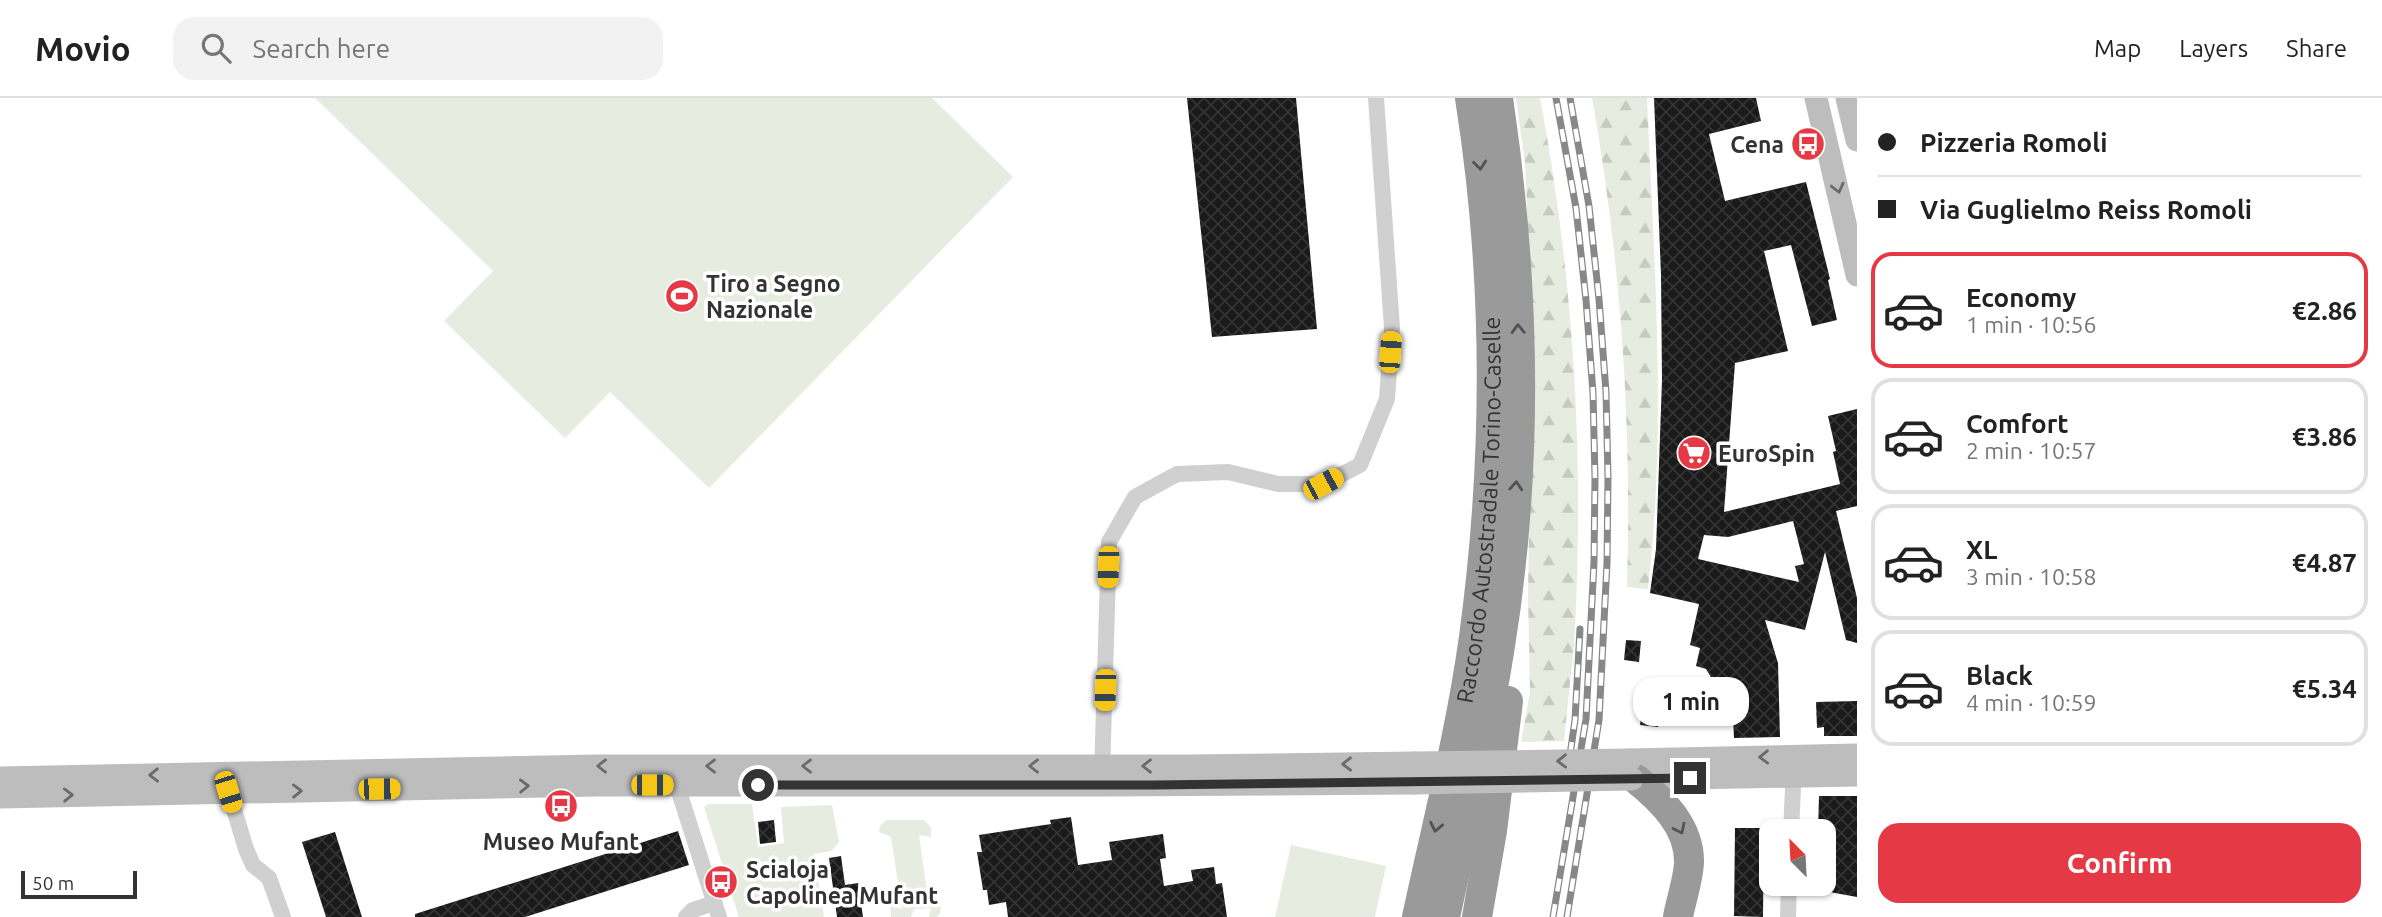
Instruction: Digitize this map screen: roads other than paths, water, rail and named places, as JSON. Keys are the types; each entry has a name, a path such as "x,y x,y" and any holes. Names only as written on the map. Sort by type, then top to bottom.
{"highway":[{"name":"Raccordo Autostradale Torino-Caselle","path":"1417,917 1469,671 1480,586 1488,489 1492,371 1488,257 1479,156 1470,98"},
{"name":"Raccordo Autostradale Torino-Caselle","path":"1445,917 1499,654 1511,554 1519,438 1515,244 1507,154 1498,98"},
{"path":"1477,917 1492,831 1512,670 1515,603 1511,554"},
{"path":"1632,773 1668,808 1683,832 1689,866 1678,917"}],"main road":[{"path":"1816,98 1857,275"},
{"path":"1847,98 1856,133"},
{"path":"0,778 225,783 673,775 1632,773 1794,766 1857,755"},
{"path":"1794,766 1857,775"},
{"path":"0,797 225,783"}],"street":[{"path":"1102,776 1109,542 1135,497 1177,474 1228,472 1278,484 1323,484 1360,464 1387,399 1392,328 1376,98"},
{"path":"1792,819 1794,766"},
{"path":"673,775 717,910 693,910 686,917"},
{"path":"225,783 246,849 253,865 269,878 283,917"},
{"path":"1788,917 1789,896"}],"railway":[{"path":"1553,917 1586,719 1594,562 1595,478 1593,393 1586,300 1576,208 1556,98"},
{"path":"1567,917 1599,720 1607,563 1608,477 1606,392 1599,299 1589,206 1570,98"},
{"path":"1570,755 1575,720 1580,629"}],"place":[{"name":"Cena","path":"1808,144"},
{"name":"Tiro a Segno Nazionale","path":"682,296"},
{"name":"EuroSpin","path":"1694,453"},
{"name":"Museo Mufant","path":"561,806"},
{"name":"Scialoja Capolinea Mufant","path":"721,882"}]}
